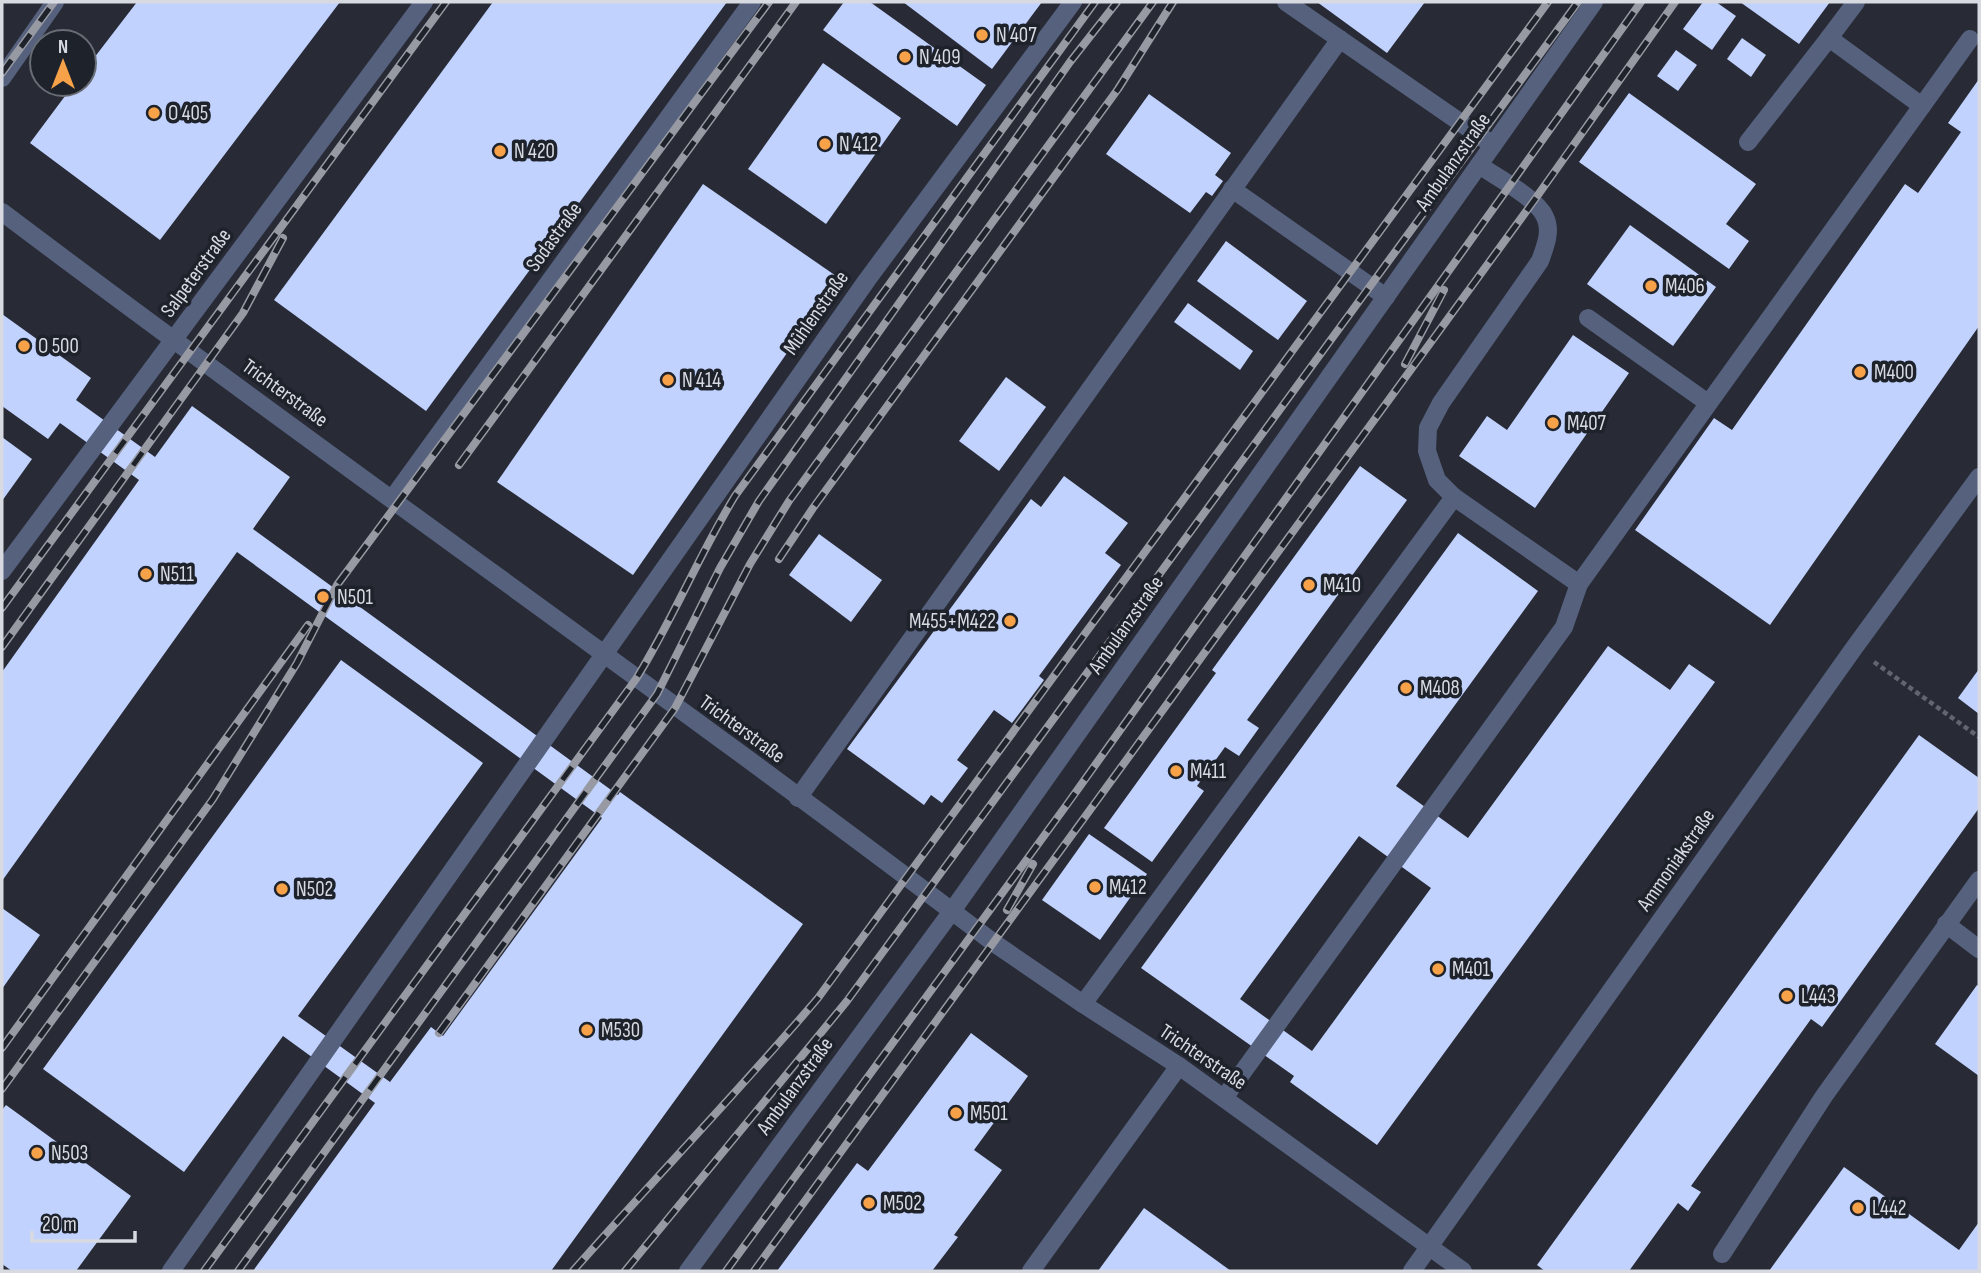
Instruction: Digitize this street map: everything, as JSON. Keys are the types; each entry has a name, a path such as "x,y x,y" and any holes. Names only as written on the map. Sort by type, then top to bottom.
{"street":[{"path":"2,78 55,2"},
{"name":"Salpeterstraße","path":"2,570 424,2"},
{"name":"Sodastraße","path":"392,499 752,2"},
{"name":"Mühlenstraße","path":"171,1271 867,280 1073,2"},
{"path":"1286,2 1493,145"},
{"name":"Ambulanzstraße","path":"688,1271 952,911 1594,2"},
{"path":"1748,142 1856,2"},
{"path":"1829,38 1922,106"},
{"path":"798,798 1340,39"},
{"path":"1224,1098 1564,627 1579,584 1970,40"},
{"path":"1479,165 1533,202 1546,217 1548,240 1540,261 1441,403 1428,428 1427,451 1437,480 1454,497 1579,584"},
{"path":"1232,189 1386,297"},
{"name":"Trichterstraße","path":"2,212 173,342 392,499 952,911 1083,1004 1179,1066 1463,1271"},
{"path":"1588,318 1708,403"},
{"name":"Ammoniakstraße","path":"1412,1271 1854,648 1979,477"},
{"path":"1083,1004 1454,497"},
{"path":"1722,1254 1824,1096 1979,880"},
{"path":"1946,925 1979,949"},
{"path":"1031,1271 1179,1066"}],"path":[{"path":"1854,648 1979,737"}],"building":[{"name":"O 405","path":"137,2 340,2 160,240 30,143 64,98 98,98 98,53"},
{"name":"N 420","path":"493,2 727,2 426,411 274,300"},
{"name":"N 409","path":"844,2 870,2 986,85 957,126 823,30"},
{"name":"N 407","path":"903,2 1042,2 992,69"},
{"path":"1317,2 1425,2 1387,53"},
{"path":"1703,2 1716,2 1736,16 1712,50 1683,29"},
{"path":"1740,2 1830,2 1799,44"},
{"path":"1742,38 1766,55 1751,77 1727,59"},
{"path":"1676,50 1697,65 1678,91 1657,76"},
{"name":"N 412","path":"823,63 901,118 826,224 748,169"},
{"name":"M400","path":"1979,79 1979,326 1770,625 1635,530 1714,418 1732,430 1905,184 1918,193 1961,132 1948,123"},
{"path":"1629,93 1756,184 1726,224 1749,241 1729,269 1579,162"},
{"path":"1149,94 1231,153 1215,175 1223,181 1212,196 1206,192 1190,213 1106,154"},
{"name":"N 414","path":"703,184 839,278 633,575 497,482"},
{"name":"M406","path":"1630,225 1716,287 1673,346 1587,284"},
{"path":"1226,241 1307,301 1278,340 1197,281"},
{"path":"1188,303 1253,351 1240,370 1174,322"},
{"path":"2,314 91,378 76,400 155,457 192,406 290,477 253,529 618,795 620,792 803,924 551,1271 253,1271 375,1103 283,1036 184,1172 43,1069 341,660 483,763 298,1016 390,1082 431,1027 443,1036 602,818 237,552 2,881 2,672 139,480 60,423 48,439 2,406"},
{"name":"M407","path":"1573,335 1629,373 1535,508 1459,456 1487,416 1507,430"},
{"path":"1006,377 1046,407 999,471 959,441"},
{"path":"2,437 32,459 2,501"},
{"path":"1360,466 1407,500 1247,720 1259,728 1239,756 1225,747 1197,786 1204,791 1152,862 1104,828 1216,673 1212,670"},
{"name":"M455+M422","path":"1064,476 1128,523 1105,553 1121,565 1039,676 1044,680 1012,723 994,710 957,760 968,768 942,803 931,795 924,805 847,749 1031,499 1041,507"},
{"path":"1458,533 1538,591 1396,786 1468,838 1608,646 1670,690 1689,664 1715,682 1377,1145 1290,1082 1294,1076 1141,968","holes":["1359,836 1431,888 1312,1051 1240,999"]},
{"path":"819,534 882,580 851,622 789,575"},
{"path":"1979,669 1979,714 1958,698"},
{"name":"L443","path":"1919,735 1979,778 1979,808 1822,1027 1811,1019 1691,1186 1701,1192 1688,1211 1678,1203 1629,1271 1545,1271 1537,1265"},
{"name":"M412","path":"1089,834 1147,874 1100,940 1042,900"},
{"path":"2,908 40,935 2,989"},
{"path":"1977,985 1979,986 1979,1076 1935,1044"},
{"path":"971,1033 1028,1076 974,1150 1002,1170 954,1235 958,1237 932,1271 777,1271 857,1163 868,1171"},
{"name":"N503","path":"6,1105 131,1196 76,1271 12,1271 2,1264 2,1110"},
{"name":"L442","path":"1844,1167 1959,1250 1979,1222 1978,1271 1769,1271"},
{"path":"1144,1208 1231,1271 1098,1271"}],"railway":[{"path":"2,73 54,2"},
{"path":"2,608 446,2"},
{"path":"2,1089 213,799 297,663 337,585 769,2"},
{"path":"459,465 796,2"},
{"path":"204,1271 636,679 735,496 1095,2"},
{"path":"238,1271 657,694 720,568 759,501 1070,62 1117,2"},
{"path":"439,1033 675,708 750,564 789,501 1153,2"},
{"path":"779,559 813,508 1118,89 1173,2"},
{"path":"573,1271 818,998 1548,2"},
{"path":"625,1271 847,1001 1578,2"},
{"path":"726,1271 1068,803 1641,2"},
{"path":"754,1271 1533,202 1675,2"},
{"path":"2,647 243,313 283,238"},
{"path":"1405,364 1444,290"},
{"path":"2,1048 308,625"},
{"path":"1007,910 1033,864"}],"place":[{"name":"N 407","path":"982,35"},
{"name":"N 409","path":"905,57"},
{"name":"O 405","path":"154,113"},
{"name":"N 412","path":"825,144"},
{"name":"N 420","path":"500,151"},
{"name":"M406","path":"1651,286"},
{"name":"O 500","path":"24,346"},
{"name":"M400","path":"1860,372"},
{"name":"N 414","path":"668,380"},
{"name":"M407","path":"1553,423"},
{"name":"N511","path":"146,574"},
{"name":"M410","path":"1309,585"},
{"name":"N501","path":"323,597"},
{"name":"M455+M422","path":"1010,621"},
{"name":"M408","path":"1406,688"},
{"name":"M411","path":"1176,771"},
{"name":"M412","path":"1095,887"},
{"name":"N502","path":"282,889"},
{"name":"M401","path":"1438,969"},
{"name":"L443","path":"1787,996"},
{"name":"M530","path":"587,1030"},
{"name":"M501","path":"956,1113"},
{"name":"N503","path":"37,1153"},
{"name":"M502","path":"869,1203"},
{"name":"L442","path":"1858,1208"}]}
